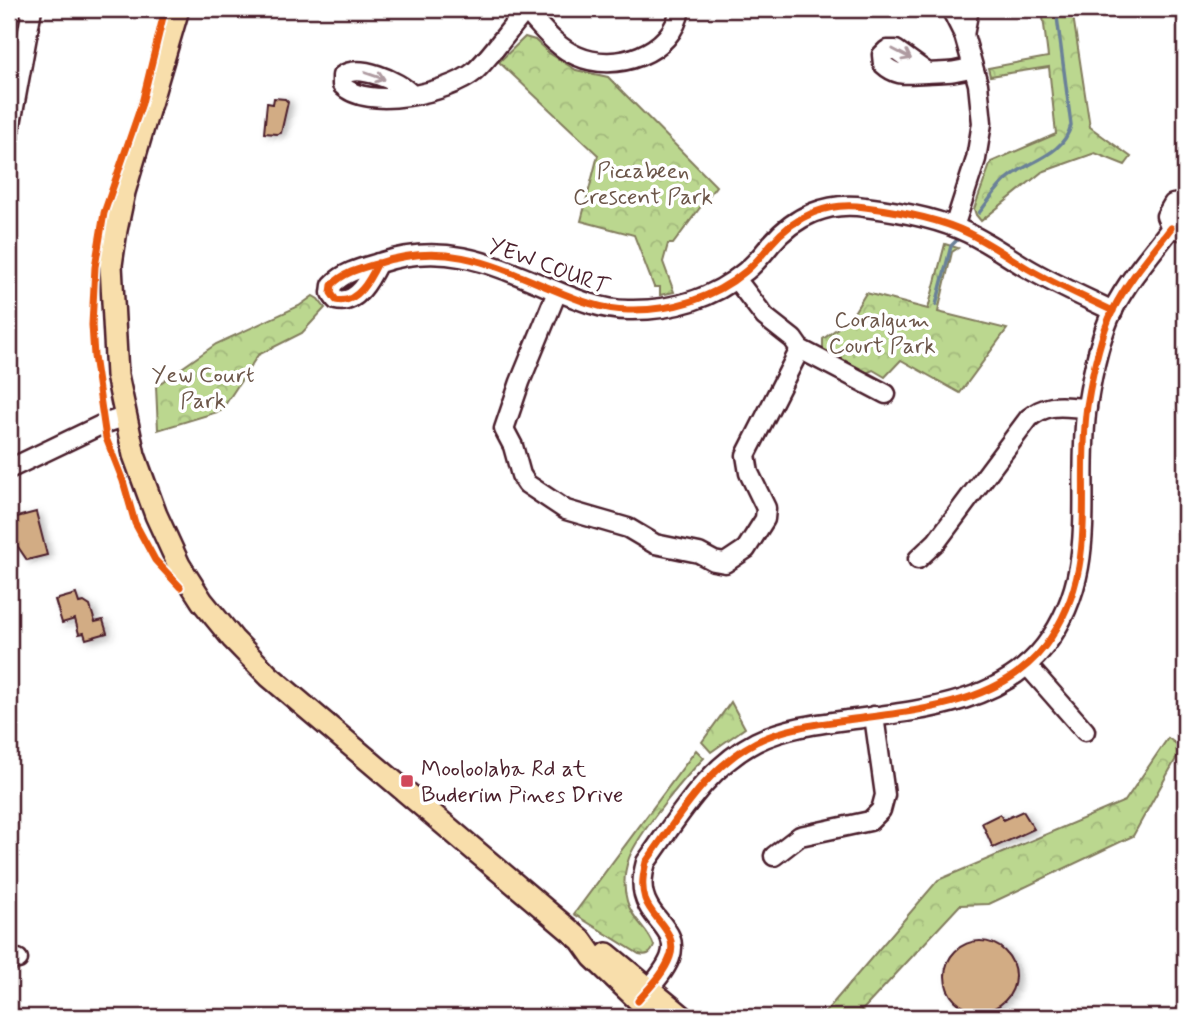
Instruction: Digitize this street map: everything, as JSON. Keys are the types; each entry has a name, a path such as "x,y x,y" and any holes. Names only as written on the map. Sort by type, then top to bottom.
{"main road":[{"path":"177,9 124,192 111,265 115,359 124,417 141,477 167,542 202,601 233,639 279,685 581,940 595,944 643,995 656,1017"},
{"path":"147,117 163,84 188,9"},
{"path":"643,995 684,1017"}],"street":[{"path":"9,135 32,9"},
{"path":"411,94 439,91 473,72 525,9 551,38 576,55 603,64 633,58 657,47 671,35 680,9"},
{"path":"951,9 964,35 980,96 982,135 954,227"},
{"path":"964,35 970,9"},
{"path":"928,73 949,74 972,66"},
{"path":"643,995 667,964 672,947 669,933 644,897 642,878 646,862 696,792 722,766 756,742 785,730 947,704 985,692 1027,665 1044,646 1065,614 1077,583 1082,547 1087,408 1096,361 1112,311 1138,270 1178,229 1166,220 1167,211 1173,204 1185,202"},
{"name":"YEW COURT","path":"378,263 424,253 460,256 493,264 557,292 613,309 654,309 705,297 736,279 754,264 790,225 809,214 830,207 864,206 954,227 1112,311"},
{"path":"736,279 765,317 793,339 800,349 886,394"},
{"path":"557,292 504,429 513,446 516,466 527,484 566,510 628,528 655,544 698,553 714,561 725,563 746,549 765,519 766,508 749,473 746,455 800,349"},
{"path":"918,559 937,541 1029,418 1040,409 1050,406 1087,408"},
{"path":"9,469 103,424 124,417"},
{"path":"1027,665 1085,731"},
{"path":"774,856 800,836 870,821 881,810 885,795 874,716"}],"green space":[{"path":"1042,9 1072,9 1090,127 1131,157 1125,165 1095,153 1042,172 981,221 974,209 991,162 1056,134 1049,67 990,76 988,68 1048,57"},
{"name":"Piccabeen Crescent Park","path":"525,37 535,40 549,53 576,70 608,77 716,186 673,244 668,244 663,262 674,292 660,295 660,287 654,287 634,235 581,221 598,155 499,62"},
{"name":"Coralgum Court Park","path":"945,244 958,248 952,252 938,312 1007,329 960,393 901,360 885,377 873,370 864,374 823,350 823,339 850,319 866,293 928,309"},
{"name":"Yew Court Park","path":"313,296 325,308 302,333 258,355 221,411 158,430 156,386 216,344 299,306"},
{"path":"731,702 745,728 711,752 702,742"},
{"path":"1168,738 1182,748 1133,836 989,904 960,905 856,1017 821,1017 938,880 1125,801"},
{"path":"696,750 704,758 651,821 627,863 625,885 629,908 654,946 648,954 639,954 574,914"}],"building":[{"path":"274,98 288,102 281,133 264,133 267,103 273,104"},
{"path":"36,512 47,555 27,560 12,538 10,522 17,517"},
{"path":"76,594 79,603 84,602 90,606 95,622 103,620 107,633 86,639 84,633 79,634 75,619 62,623 55,600"},
{"path":"1023,811 1034,829 993,848 982,823 1000,814 1003,820"},
{"path":"980,941 1005,951 1015,976 1005,1001 980,1011 955,1001 945,976 955,951"}],"waterway":[{"path":"979,213 1006,180 1062,143 1071,125 1056,9"},
{"path":"936,305 951,246 957,240"}],"cycle path":[{"path":"165,9 142,103 104,213 95,267 92,325 106,438 123,481 135,523 155,560 180,587"},
{"path":"378,263 375,269 367,283 356,295 344,301 336,300 331,293 332,285 348,274 366,267 373,265 379,263 425,254 468,258 599,306 618,310 644,310 691,301 720,289 753,265 780,234 802,218 825,209 851,206 904,213 957,228 1048,280 1113,311"},
{"path":"638,1001 664,969 672,948 668,933 645,899 643,880 646,862 694,795 722,766 756,742 789,730 928,708 981,693 1026,666 1045,646 1063,617 1074,589 1080,559 1084,438 1087,406 1100,345 1119,299 1171,228"}],"place":[{"name":"Mooloolaba Rd at Buderim Pines Drive","path":"407,781"}]}
